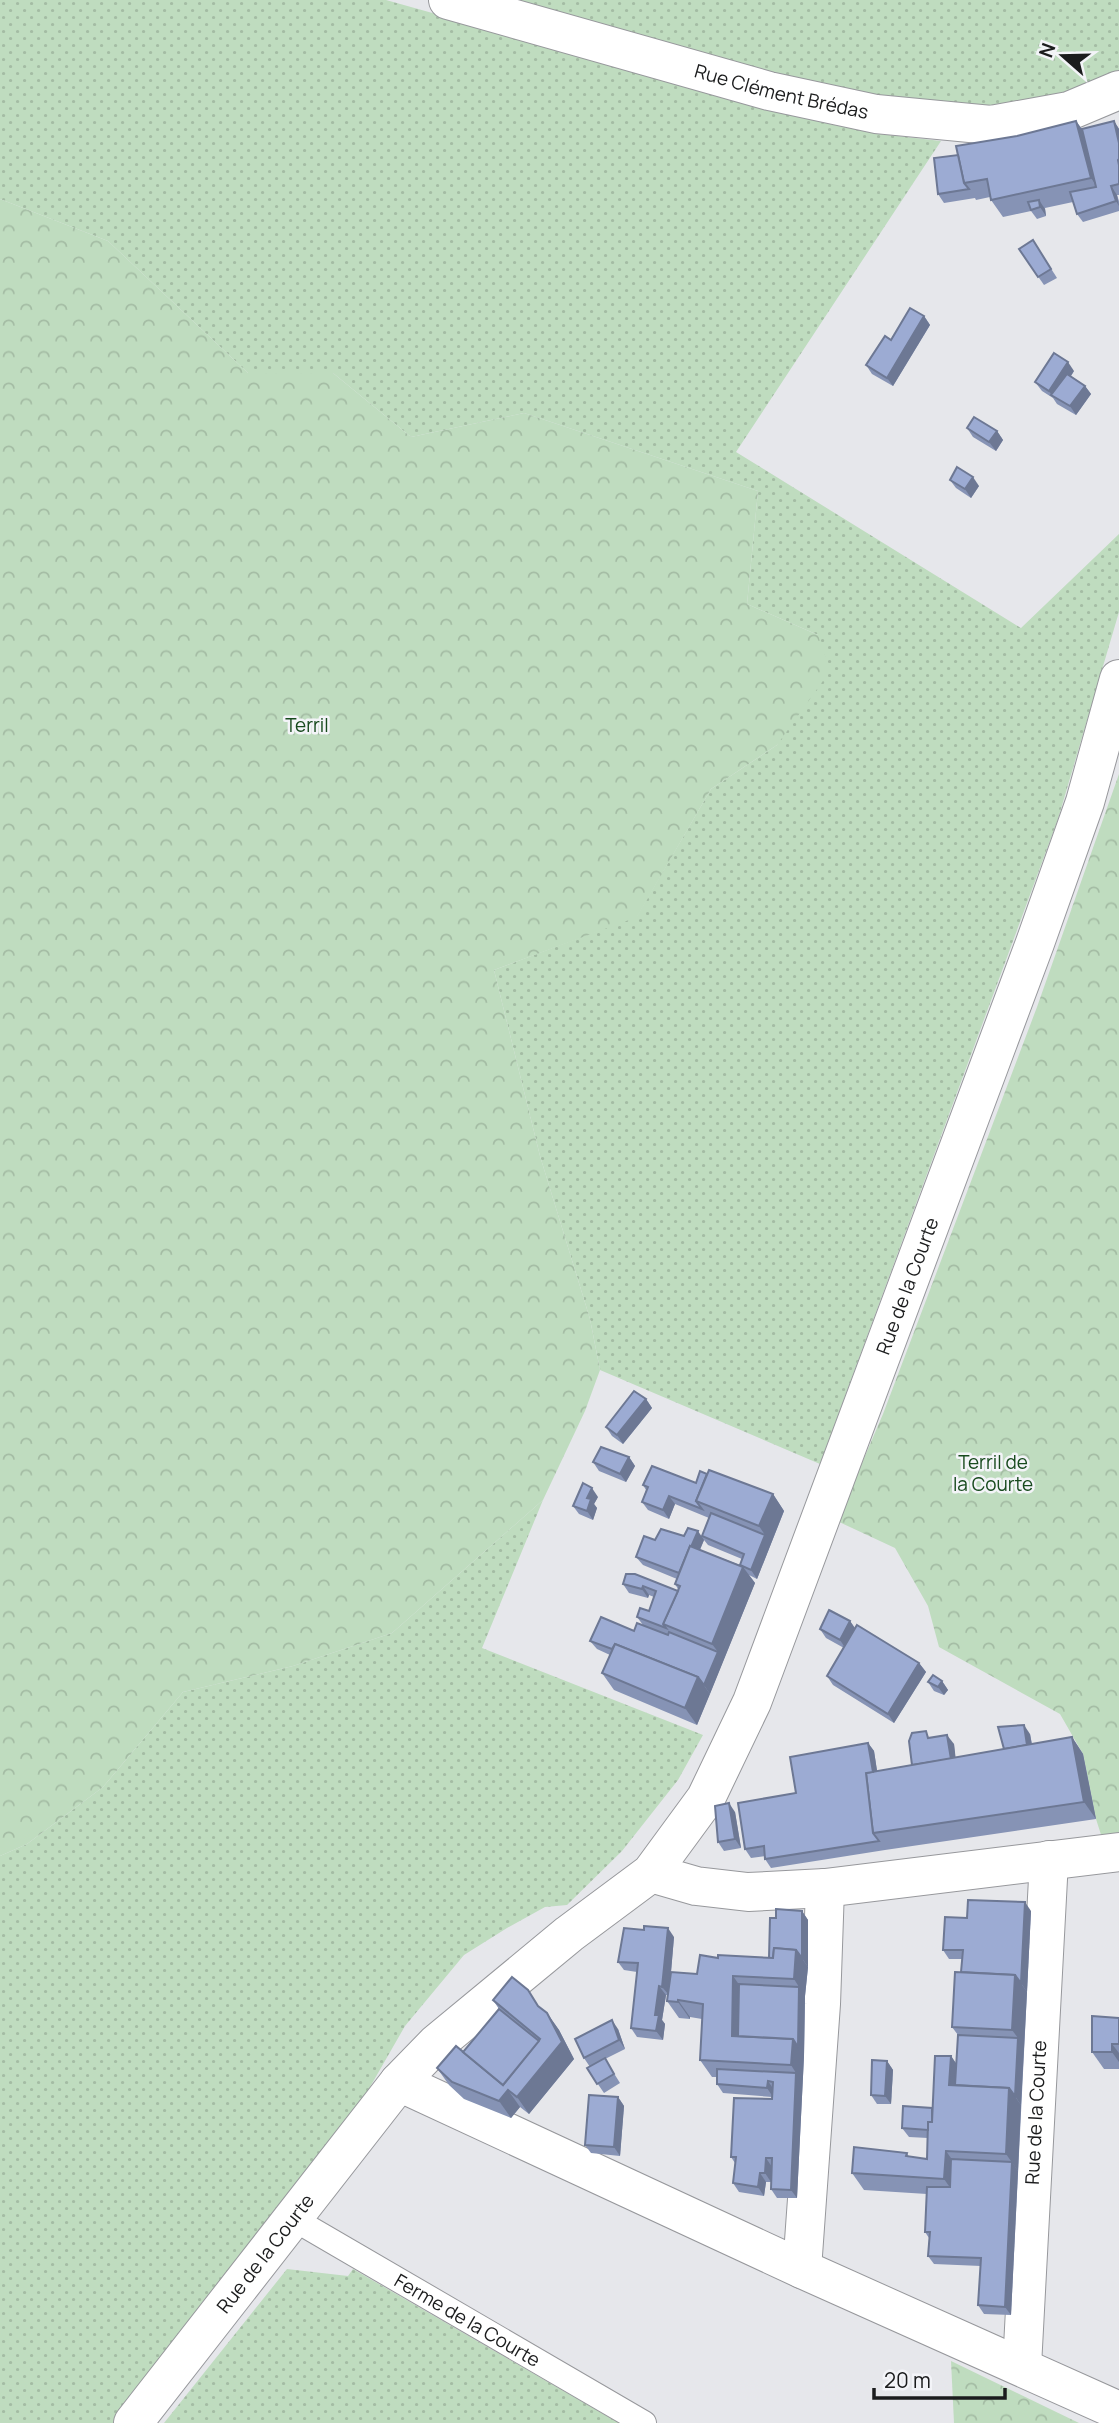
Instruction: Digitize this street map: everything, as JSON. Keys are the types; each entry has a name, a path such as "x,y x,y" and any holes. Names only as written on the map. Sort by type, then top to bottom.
{"street":[{"name":"Rue Clément Brédas","path":"448,0 769,91 876,114 991,125 1069,111 1119,90"},
{"name":"Rue de la Courte","path":"133,2423 399,2082 436,2044 559,1942 651,1873 706,1798 752,1702 1062,866 1085,802 1119,679"},
{"path":"651,1873 696,1886 748,1892 825,1888 1119,1852"},
{"name":"Rue de la Courte","path":"1022,2366 1049,1860"},
{"path":"802,2269 821,2004 825,1888"},
{"path":"399,2082 802,2269 1119,2411"}],"lane":[{"name":"Ferme de la Courte","path":"292,2218 644,2423"}],"green space":[{"path":"0,0 386,0 820,122 880,134 941,141 736,452 1021,628 1119,534 1119,612 1058,819 820,1464 600,1370 590,1319 540,1156 494,970 637,916 711,789 777,745 818,635 747,604 758,491 524,413 411,437 333,373 248,373 108,241 0,199"},
{"path":"500,0 1119,0 1119,70 1054,96 1006,109 950,108 818,87"},
{"name":"Terril","path":"0,199 108,241 248,373 333,373 411,437 524,413 758,491 747,604 818,635 830,671 777,745 711,789 637,917 494,970 540,1156 590,1319 600,1370 585,1411 543,1500 392,1633 293,1666 183,1692 103,1787 27,1844 0,1856"},
{"name":"Terril de la Courte","path":"1119,774 1119,1839 1103,1841 1083,1754 1060,1714 939,1647 928,1606 895,1548 837,1521 883,1414 1037,1007"},
{"path":"543,1500 482,1648 703,1735 678,1780 622,1851 567,1905 545,1907 464,1955 405,2026 366,2094 113,2423 0,2423 0,1856 27,1844 103,1787 183,1692 293,1666 392,1633"},
{"path":"287,2269 348,2276 353,2269 619,2423 164,2423"},
{"path":"951,2361 1079,2423 954,2423"}],"building":[{"path":"1076,121 1091,178 991,200 987,179 964,183 956,146 1017,136"},
{"path":"1114,121 1119,143 1119,184 1111,186 1116,201 1077,214 1070,192 1096,187 1082,129"},
{"path":"958,155 964,183 969,189 938,194 934,158"},
{"path":"1039,200 1040,207 1031,210 1028,202"},
{"path":"1033,240 1051,269 1038,277 1019,249"},
{"path":"910,308 924,316 887,378 866,365 885,336 891,340"},
{"path":"1054,353 1068,362 1049,391 1035,382"},
{"path":"1067,374 1085,386 1070,406 1051,395"},
{"path":"974,417 997,431 989,442 967,428"},
{"path":"957,467 973,477 965,489 950,480"},
{"path":"634,1391 646,1399 617,1435 606,1427"},
{"path":"601,1447 629,1457 620,1474 593,1462"},
{"path":"652,1466 696,1483 700,1471 707,1474 696,1501 702,1509 669,1496 663,1510 642,1502 648,1487 643,1485"},
{"path":"709,1470 773,1494 759,1526 696,1501"},
{"path":"583,1483 592,1488 587,1498 591,1499 587,1511 573,1506"},
{"path":"711,1513 765,1535 751,1570 740,1565 744,1554 702,1536"},
{"path":"688,1528 698,1531 679,1573 636,1557 644,1536 655,1540 661,1529 684,1536"},
{"path":"690,1546 743,1567 712,1644 663,1624 680,1586 675,1584"},
{"path":"626,1574 635,1574 678,1591 663,1624 666,1628 637,1617 640,1608 649,1611 656,1591 643,1586 642,1589 623,1584"},
{"path":"829,1610 850,1621 840,1640 820,1629"},
{"path":"601,1617 634,1631 637,1623 668,1635 669,1632 718,1652 704,1685 698,1677 615,1644 612,1649 590,1641"},
{"path":"857,1625 919,1663 888,1714 827,1676"},
{"path":"615,1644 698,1677 685,1708 602,1673"},
{"path":"933,1675 942,1681 938,1687 928,1682"},
{"path":"1024,1725 1027,1745 1004,1749 998,1727"},
{"path":"926,1731 928,1738 947,1735 951,1759 912,1765 909,1741 912,1733"},
{"path":"1072,1737 1084,1802 873,1833 866,1773"},
{"path":"868,1743 873,1772 866,1773 873,1833 879,1841 765,1859 764,1846 745,1849 738,1803 796,1793 790,1757"},
{"path":"729,1803 735,1839 718,1842 715,1806"},
{"path":"968,1900 1025,1902 1021,1983 1015,1975 961,1972 963,1950 943,1950 945,1917 967,1918"},
{"path":"776,1909 802,1911 802,1958 796,1950 774,1948 773,1958 769,1958 770,1918 776,1918"},
{"path":"644,1926 668,1928 662,1987 659,1986 655,2015 659,2015 656,2031 631,2028 638,1963 618,1962 624,1928 644,1930"},
{"path":"774,1948 796,1950 794,1979 733,1976 732,2036 793,2039 791,2065 700,2060 703,2004 667,2001 671,1972 697,1974 700,1955 718,1958 718,1955 773,1958"},
{"path":"955,1972 1015,1975 1012,2030 952,2027"},
{"path":"512,1977 528,1990 538,2006 547,2013 562,2042 517,2097 508,2090 499,2101 452,2082 437,2068 456,2046 503,2085 540,2039 493,2000"},
{"path":"739,1984 799,1987 798,2047 793,2039 738,2036"},
{"path":"499,2009 539,2041 503,2085 463,2052"},
{"path":"1092,2016 1119,2018 1119,2044 1112,2044 1112,2052 1092,2052"},
{"path":"612,2020 619,2040 584,2058 575,2039"},
{"path":"958,2035 1018,2038 1015,2096 1009,2088 955,2085"},
{"path":"935,2056 951,2056 949,2085 1009,2088 1006,2154 946,2151 944,2179 852,2173 854,2147 907,2153 906,2156 927,2159 928,2122 932,2122"},
{"path":"605,2058 614,2074 597,2084 587,2068"},
{"path":"872,2060 887,2061 885,2096 871,2095"},
{"path":"717,2069 796,2073 791,2190 771,2189 772,2158 766,2158 765,2173 760,2173 758,2187 733,2183 736,2157 731,2157 734,2098 772,2099 773,2082 768,2081 767,2088 717,2084"},
{"path":"589,2095 618,2097 614,2147 585,2145"},
{"path":"903,2106 932,2108 932,2122 928,2122 928,2130 902,2128"},
{"path":"951,2159 1012,2162 1005,2307 978,2305 981,2258 928,2256 930,2232 925,2232 927,2187 950,2187"}]}
